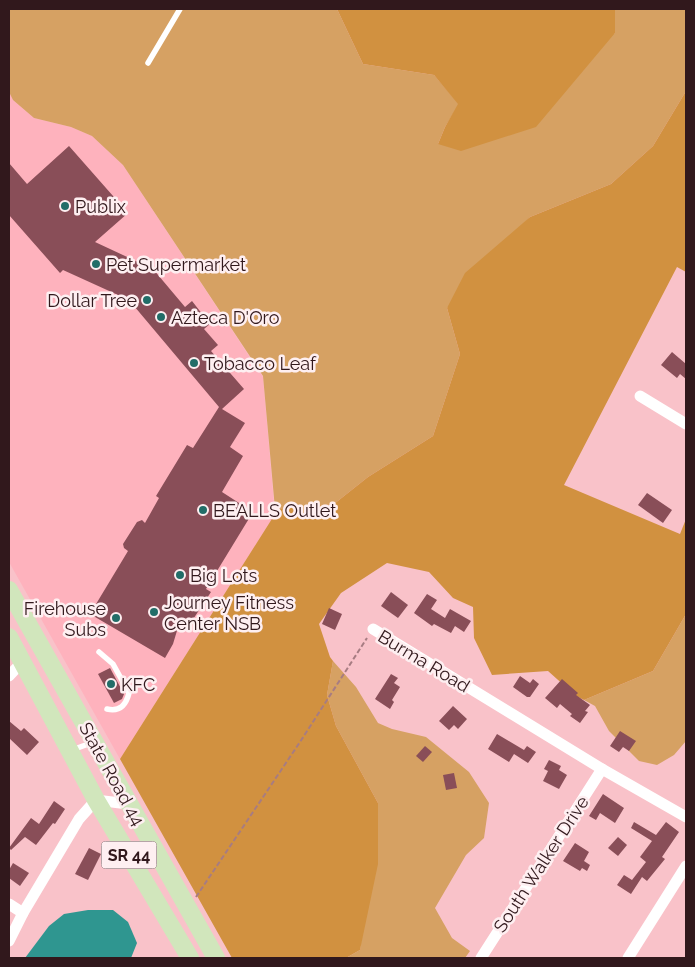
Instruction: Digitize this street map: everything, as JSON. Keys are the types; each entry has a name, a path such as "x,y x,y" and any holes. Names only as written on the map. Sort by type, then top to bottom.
{"main road":[{"name":"State Road 44","path":"9,590 216,958"},
{"name":"State Road 44","path":"9,636 96,800 190,958"},
{"path":"169,922 188,909"}],"street":[{"path":"640,396 686,424"},
{"name":"Burma Road","path":"372,629 602,770 686,818"},
{"path":"9,676 23,661"},
{"name":"South Walker Drive","path":"481,958 602,770"},
{"path":"9,941 23,913 79,819 96,800 128,804"},
{"path":"628,958 686,866"},
{"path":"9,904 23,913"}],"lane":[{"path":"148,63 180,9"},
{"path":"100,652 113,664 128,693 126,702 122,707 114,711 107,709"},
{"path":"70,751 94,742"}],"path":[{"name":"Burma Road","path":"188,909 300,742 372,629"}],"shaded area":[{"path":"9,9 337,9 363,64 434,75 459,104 445,127 438,144 615,33 615,9 686,9 686,91 653,146 611,184 530,217 447,308 460,354 433,436 368,477 334,504 275,509 263,376 123,165 92,136 71,127 34,118 13,100 9,92"},
{"path":"337,9 615,9 615,33 536,127 461,151 438,144 458,104 434,75 363,64"},
{"path":"686,91 686,272 677,267 564,485 680,534 686,519 686,614 653,671 584,700 576,696 548,671 492,675 474,638 473,607 453,598 429,572 387,563 341,593 319,624 333,661 327,695 336,726 378,803 378,864 360,950 346,958 232,958 120,759 275,514 275,509 334,504 368,477 433,436 460,354 447,308 465,273 530,217 611,184 653,146"},
{"path":"9,92 13,100 34,118 71,127 92,136 123,165 263,377 275,514 120,759 9,562"},
{"path":"686,614 686,741 674,755 657,765 639,761 609,731 595,706 584,700 653,671"},
{"path":"333,661 356,687 378,723 392,729 426,737 469,772 489,803 484,838 466,855 435,908 452,938 470,951 465,958 346,958 360,950 378,803 336,726 327,695"}],"water":[{"path":"88,910 113,910 128,922 137,943 131,958 25,958 49,926 64,914"}],"building":[{"path":"69,146 128,213 95,242 153,269 185,307 192,301 210,324 204,329 218,345 211,351 244,389 222,409 245,423 230,447 243,456 222,492 253,512 206,589 211,592 188,627 179,624 173,644 165,658 90,614 128,551 124,548 123,544 137,522 142,520 145,523 159,498 156,496 187,445 193,448 219,407 129,300 63,270 60,273 9,215 9,163 27,184"},
{"path":"672,352 686,364 686,379 680,374 677,378 661,365"},
{"path":"647,493 672,510 663,523 638,505"},
{"path":"391,592 408,605 398,618 381,606"},
{"path":"427,594 437,600 431,609 445,618 450,609 471,621 464,632 455,626 451,633 434,624 432,626 414,613"},
{"path":"329,608 342,614 335,630 322,624"},
{"name":"KFC","path":"110,668 124,694 122,699 114,703 98,674"},
{"path":"391,674 398,678 394,683 400,687 392,700 394,702 390,709 375,699"},
{"path":"520,676 530,683 533,679 539,684 530,697 527,697 513,687"},
{"path":"562,679 578,693 576,695 590,705 585,711 588,712 580,723 570,716 572,714 560,704 557,708 545,698"},
{"path":"453,706 467,719 458,729 454,725 449,730 439,721"},
{"path":"9,721 21,731 24,728 39,742 27,755 9,738"},
{"path":"620,731 636,741 629,751 623,747 619,752 610,746"},
{"path":"497,734 524,750 527,746 536,752 528,763 514,754 509,762 488,749"},
{"path":"425,746 432,752 423,762 416,756"},
{"path":"549,760 561,766 559,770 567,775 559,789 543,781 548,771 544,769"},
{"path":"454,773 457,788 446,790 443,775"},
{"path":"603,794 624,808 615,823 600,813 596,820 589,816"},
{"path":"54,801 65,809 55,824 53,823 36,845 25,837 11,850 9,848 31,818 39,824"},
{"path":"634,822 656,835 666,822 679,832 662,857 665,859 647,881 642,877 631,894 617,885 624,875 632,880 646,862 640,857 652,841 631,828"},
{"path":"618,837 627,845 618,856 608,848"},
{"path":"575,843 589,852 584,861 590,865 587,871 582,868 580,871 563,861"},
{"path":"89,848 101,854 88,880 75,874"},
{"path":"13,863 29,873 20,886 9,878 9,870"}],"place":[{"name":"Publix","path":"65,206"},
{"name":"Pet Supermarket","path":"96,264"},
{"name":"Dollar Tree","path":"147,300"},
{"name":"Azteca D'Oro","path":"161,317"},
{"name":"Tobacco Leaf","path":"194,363"},
{"name":"BEALLS Outlet","path":"203,510"},
{"name":"Big Lots","path":"180,575"},
{"name":"Journey Fitness Center NSB","path":"154,612"},
{"name":"Firehouse Subs","path":"116,618"},
{"name":"KFC","path":"111,684"}]}
